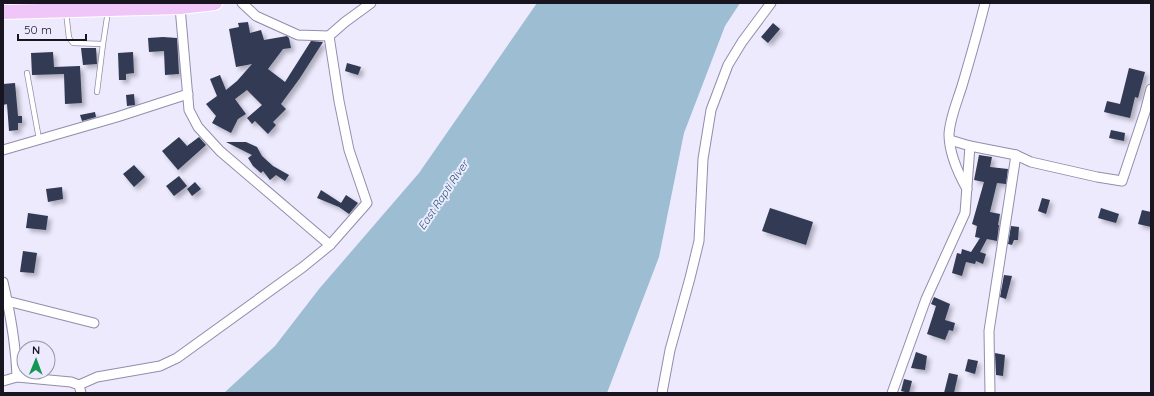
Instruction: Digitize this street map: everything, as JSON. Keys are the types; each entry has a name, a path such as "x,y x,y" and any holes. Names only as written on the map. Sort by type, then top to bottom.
{"highway":[{"path":"3,12 180,7 215,3"}],"street":[{"path":"242,3 256,16 298,35 329,36 371,3"},
{"path":"662,393 670,350 699,241 703,159 711,110 728,65 742,42 771,3"},
{"path":"967,189 959,175 949,134 952,118 974,47 985,3"},
{"path":"180,7 189,110 198,127 220,151 330,245"},
{"path":"49,380 71,382 80,389 97,377 160,366 177,358 303,267 330,245 367,203 349,150 339,101 329,36"},
{"path":"950,140 970,146 1016,155 1031,162 1122,181 1151,89"},
{"path":"3,150 117,118 188,94"},
{"path":"892,393 926,299 965,213 970,146"},
{"path":"990,393 989,330 1016,155"},
{"path":"3,282 16,366"},
{"path":"7,301 94,323"},
{"path":"3,381 16,377"}],"lane":[{"path":"97,92 109,9"},
{"path":"65,10 70,38 73,43 103,44"},
{"path":"27,73 39,140"}],"water":[{"name":"East Rapti River","path":"537,3 740,3 725,26 684,133 659,257 607,393 224,393 275,346 319,289 419,173"}],"building":[{"path":"248,22 250,33 261,30 264,40 287,36 289,38 291,48 283,49 268,69 285,82 311,41 323,42 281,104 286,109 273,122 276,125 268,134 255,121 252,124 247,118 262,105 247,90 235,99 246,114 238,119 231,133 212,123 216,116 206,104 217,96 210,79 220,75 226,90 237,81 252,64 236,67 229,29 239,27 238,23"},
{"path":"773,23 780,29 768,43 761,37"},
{"path":"148,38 177,38 179,74 165,75 164,51 149,52"},
{"path":"81,48 96,48 97,64 83,65"},
{"path":"53,52 54,67 80,66 82,103 65,104 64,74 32,75 31,53"},
{"path":"133,52 134,73 126,74 126,80 119,80 118,53"},
{"path":"347,63 361,67 358,75 345,71"},
{"path":"1129,68 1145,72 1138,98 1135,97 1130,118 1104,112 1107,101 1120,104"},
{"path":"15,83 18,116 22,116 22,123 18,123 18,130 9,131 7,104 3,105 3,84"},
{"path":"134,94 135,105 127,106 126,95"},
{"path":"95,112 96,117 82,121 80,115"},
{"path":"1111,130 1125,133 1124,141 1109,138"},
{"path":"179,137 187,146 199,137 206,145 178,170 162,151"},
{"path":"226,142 246,142 257,147 262,156 273,166 289,175 285,181 276,175 270,180 263,171 261,173 253,166 248,158 252,155"},
{"path":"979,155 992,157 990,167 1008,169 1006,184 997,183 990,212 1000,214 997,241 987,239 980,252 986,254 983,264 976,261 975,264 966,262 962,276 952,273 957,253 961,254 962,249 971,252 980,238 975,237 977,226 972,224 984,182 974,180"},
{"path":"134,165 145,177 134,187 123,174"},
{"path":"179,176 187,186 174,196 166,186"},
{"path":"195,182 201,189 192,196 187,189"},
{"path":"62,187 63,199 48,202 46,189"},
{"path":"321,190 341,203 346,195 358,203 349,214 339,207 317,198"},
{"path":"1042,198 1050,200 1046,214 1038,211"},
{"path":"770,208 813,222 806,245 762,231"},
{"path":"1101,208 1119,214 1116,223 1098,218"},
{"path":"1142,210 1151,212 1151,227 1138,224"},
{"path":"28,213 48,216 46,230 26,228"},
{"path":"1011,226 1019,227 1018,240 1014,240 1012,245 1008,244"},
{"path":"23,251 37,253 34,273 20,272"},
{"path":"1004,275 1012,276 1006,299 1000,297"},
{"path":"934,297 950,304 945,320 955,323 953,331 949,330 945,340 927,334 936,306 931,304"},
{"path":"916,352 927,356 925,370 911,368"},
{"path":"995,353 1005,355 1003,376 996,375"},
{"path":"968,359 978,361 975,374 965,371"},
{"path":"949,373 958,375 954,393 944,393"},
{"path":"904,379 912,381 909,393 901,391"}]}
